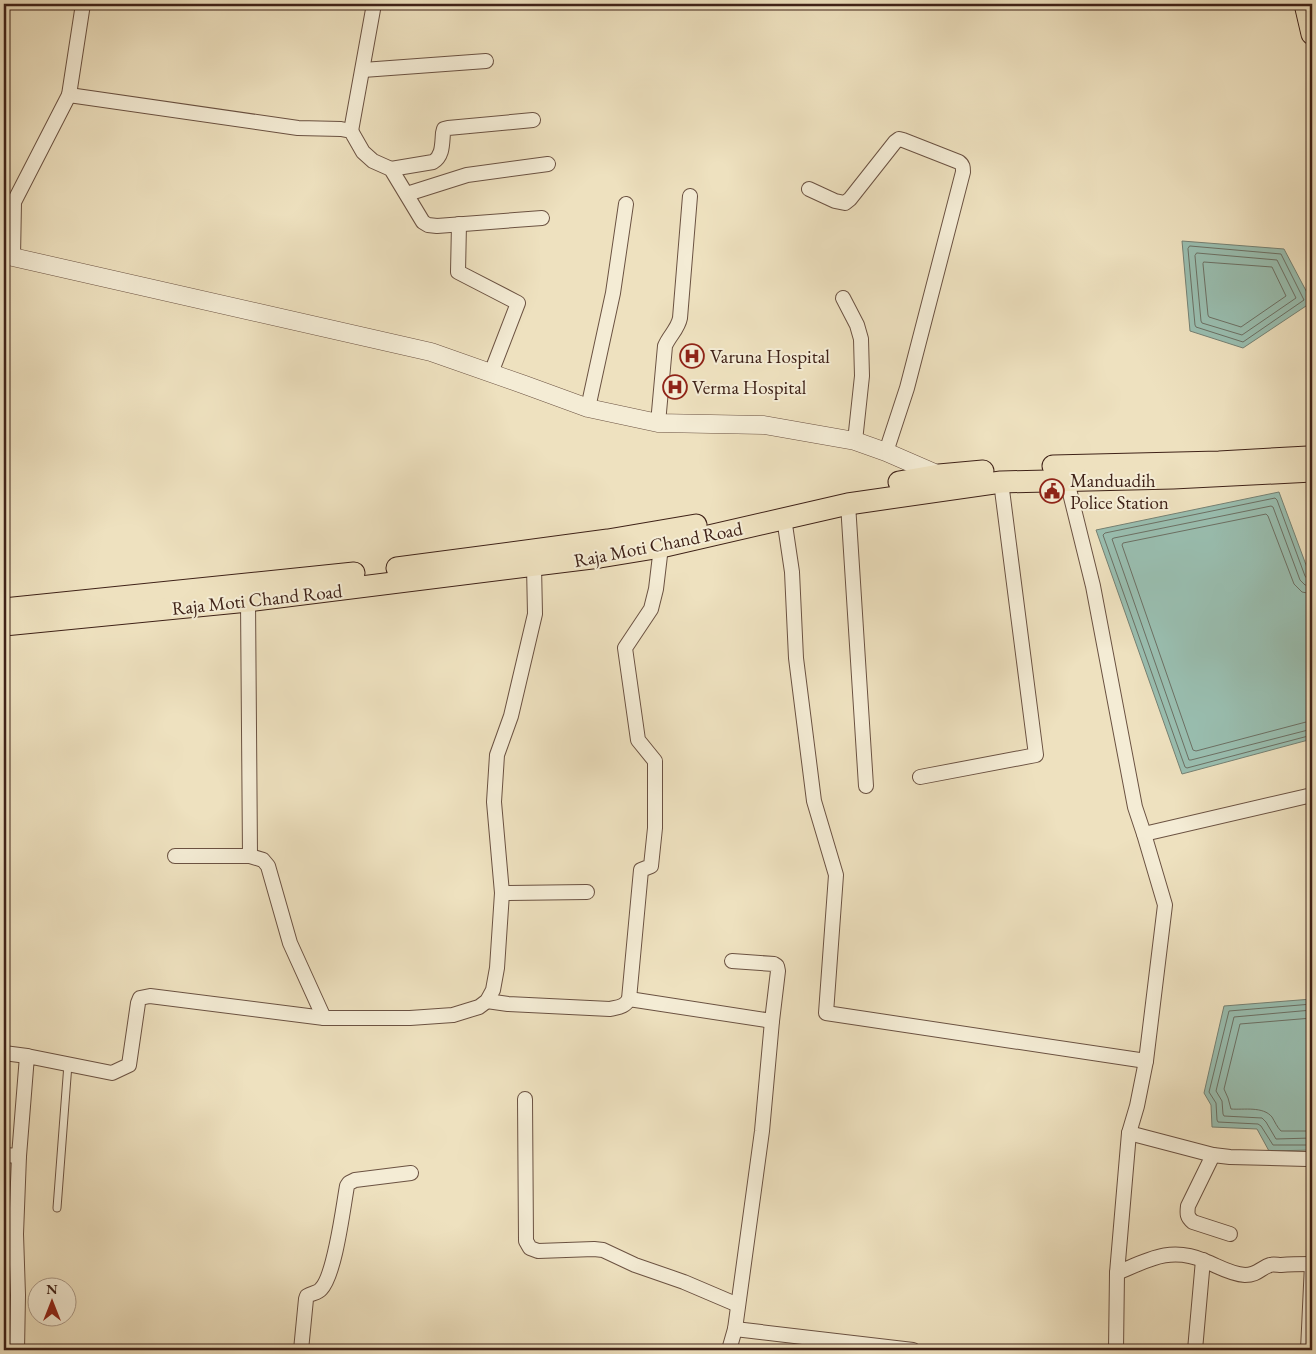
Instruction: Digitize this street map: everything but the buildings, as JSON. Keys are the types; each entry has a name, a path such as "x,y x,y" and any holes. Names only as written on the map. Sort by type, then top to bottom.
{"main road":[{"path":"1304,4 1312,34"},
{"path":"4,608 355,573 608,540 685,527 807,499 946,482 1010,468 1312,457"},
{"name":"Raja Moti Chand Road","path":"4,625 248,601 534,566 662,547 946,482 1173,478 1312,471"}],"street":[{"path":"83,4 70,95 14,202 8,256 430,352 588,408 658,423 764,425 855,441 886,452 946,482"},
{"path":"374,4 351,131 363,152 373,161 392,169 433,162 440,155 444,129 532,120"},
{"path":"363,70 486,60"},
{"path":"70,95 298,128 351,131"},
{"path":"809,189 835,201 845,203 899,139 959,162 963,167 907,388 886,452"},
{"path":"407,194 467,175 548,164"},
{"path":"392,169 423,222 428,224 438,226 542,218"},
{"path":"658,423 666,346 668,340 678,327 680,318 690,196"},
{"path":"588,408 613,293 626,204"},
{"path":"459,224 458,272 518,303 491,373"},
{"path":"843,298 857,325 861,339 862,376 855,441"},
{"path":"1067,480 1093,586 1135,807 1165,905 1146,1060 1137,1106 1129,1133 1117,1273 1116,1350"},
{"path":"920,777 1036,755 1001,482"},
{"path":"848,504 866,786"},
{"path":"784,518 792,572 796,658 814,801 836,875 826,1013 1146,1060"},
{"path":"487,1001 508,1004 610,1009 627,1004 641,870 651,866 655,828 655,761 638,740 625,648 651,608 656,589 662,547"},
{"path":"4,1053 112,1074 129,1065 138,1003 140,998 150,996 324,1018 410,1018 453,1015 479,1007 487,1001 493,990 497,968 502,893 494,802 497,755 511,716 535,614 534,566"},
{"path":"248,601 250,856"},
{"path":"1144,834 1312,795"},
{"path":"175,856 250,856 263,860 268,866 290,943 324,1018"},
{"path":"502,893 586,892"},
{"path":"729,1350 735,1329 762,1131 778,971 778,966 774,964 732,961"},
{"path":"629,998 772,1021"},
{"path":"17,1350 18,1295 10,1235 27,1056"},
{"path":"525,1099 526,1241 530,1248 538,1251 603,1250 635,1265 684,1282 738,1305"},
{"path":"1129,1133 1213,1155 1312,1158"},
{"path":"4,1155 19,1156"},
{"path":"1213,1155 1188,1206 1187,1214 1188,1218 1193,1222 1230,1234"},
{"path":"301,1350 306,1299 307,1296 322,1289 332,1268 347,1186 355,1180 411,1173"},
{"path":"1117,1273 1157,1256 1171,1254 1203,1260 1224,1270 1246,1275 1256,1274 1269,1265 1312,1264 1308,1350"},
{"path":"1195,1350 1203,1260"},
{"path":"735,1329 913,1350"}],"lane":[{"path":"58,1208 68,1064"}],"water":[{"path":"1182,241 1284,249 1312,302 1243,348 1190,331"},
{"path":"1279,492 1312,581 1312,739 1182,774 1096,530"},
{"path":"1312,999 1312,1150 1269,1151 1257,1129 1212,1127 1211,1105 1204,1093 1224,1006"}],"place":[{"name":"Varuna Hospital","path":"692,356"},
{"name":"Verma Hospital","path":"675,387"},
{"name":"Manduadih Police Station","path":"1052,491"}]}
